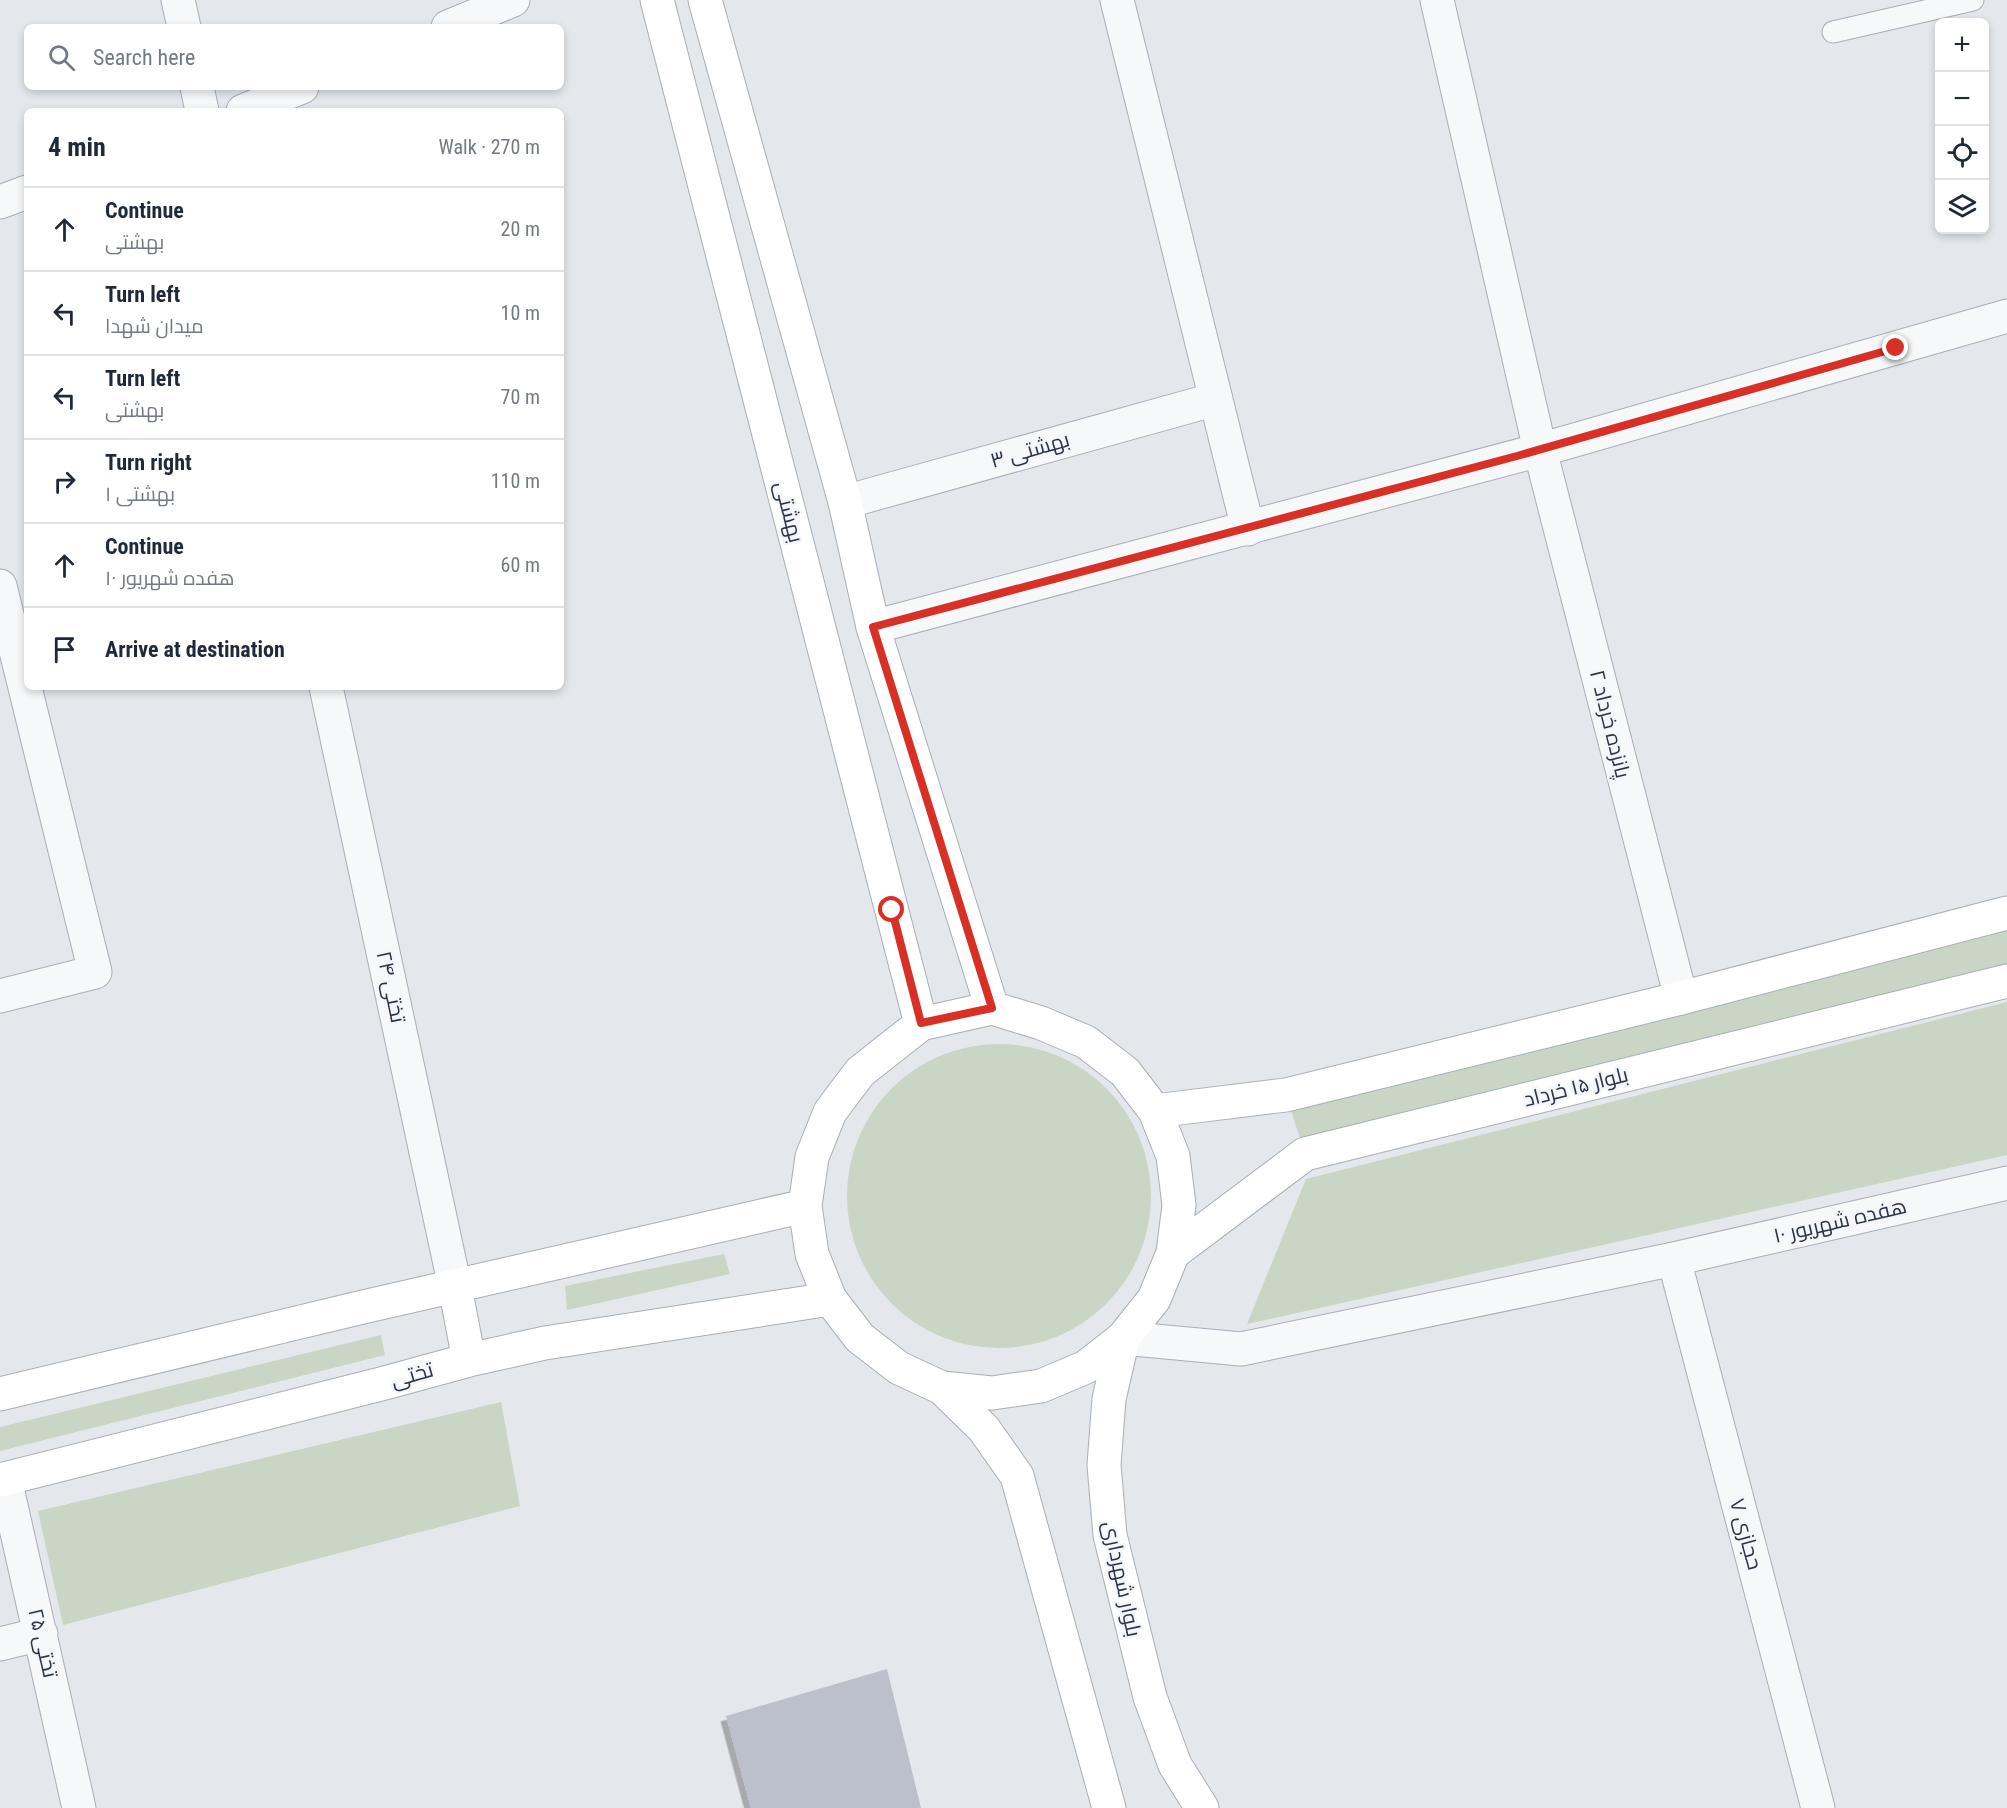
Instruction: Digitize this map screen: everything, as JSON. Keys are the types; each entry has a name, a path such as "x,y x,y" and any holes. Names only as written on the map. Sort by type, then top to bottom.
{"main road":[{"name":"بهشتی","path":"657,0 921,1023"},
{"path":"705,0 845,502 873,627 992,1008"},
{"path":"1155,1111 1286,1095 1681,998 2007,913"},
{"name":"بلوار ۱۵ خرداد","path":"1173,1253 1305,1154 2007,981"},
{"path":"992,1008 1041,1023 1086,1042 1125,1072 1155,1111 1173,1156 1179,1204 1173,1253 1154,1299 1123,1338 1086,1367 1041,1386 992,1393 942,1388 899,1368 860,1338 830,1299 812,1254 806,1206 812,1157 830,1112 860,1072 921,1023 992,1008"},
{"path":"0,1394 363,1307 806,1206"},
{"path":"455,1287 469,1360"},
{"name":"تختی","path":"3,1479 469,1360 545,1343 830,1299"},
{"name":"بلوار شهرداری","path":"1123,1338 1109,1399 1105,1443 1104,1465 1110,1535 1149,1697 1175,1765 1202,1808"},
{"path":"942,1388 984,1429 1017,1476 1108,1808"}],"street":[{"path":"178,0 183,24"},
{"path":"455,24 513,0"},
{"path":"1117,0 1248,529"},
{"name":"پانزده خرداد ۲","path":"1437,0 1540,450 1681,998"},
{"path":"198,90 201,108"},
{"path":"250,108 295,90"},
{"path":"0,202 24,193"},
{"path":"873,627 1540,450 2007,316"},
{"name":"بهشتی ۳","path":"845,502 1216,399"},
{"path":"0,586 24,684"},
{"path":"0,996 95,972 26,690"},
{"name":"تختی ۲۴","path":"327,690 455,1287"},
{"name":"هفده شهریور ۱۰","path":"1123,1338 1241,1349 1674,1259 2007,1183"},
{"name":"حجازی ۷","path":"1674,1259 1818,1808"},
{"name":"تختی ۲۵","path":"3,1479 41,1634 79,1808"},
{"path":"0,1644 41,1634"}],"lane":[{"path":"1833,32 1973,0"}],"green space":[{"path":"2007,912 2007,981 1305,1154 1286,1095"},
{"path":"2007,1002 2007,1155 1247,1324 1306,1179"},
{"path":"984,1044 1014,1044 1043,1050 1071,1062 1096,1078 1117,1099 1133,1124 1145,1152 1151,1181 1151,1211 1140,1254 1126,1281 1107,1304 1084,1323 1057,1337 1014,1348 984,1348 955,1342 927,1330 902,1314 881,1293 865,1268 853,1240 847,1211 847,1181 853,1152 865,1124 881,1099 902,1078 927,1062 955,1050"},
{"path":"724,1254 730,1274 567,1310 565,1286"},
{"path":"381,1335 385,1355 0,1451 0,1427"},
{"path":"501,1402 520,1506 63,1625 38,1511"}],"building":[{"path":"887,1669 921,1808 751,1808 726,1716"}],"route":[{"path":"892,910 921,1023 992,1008 873,627 1517,456 1896,348"}]}
